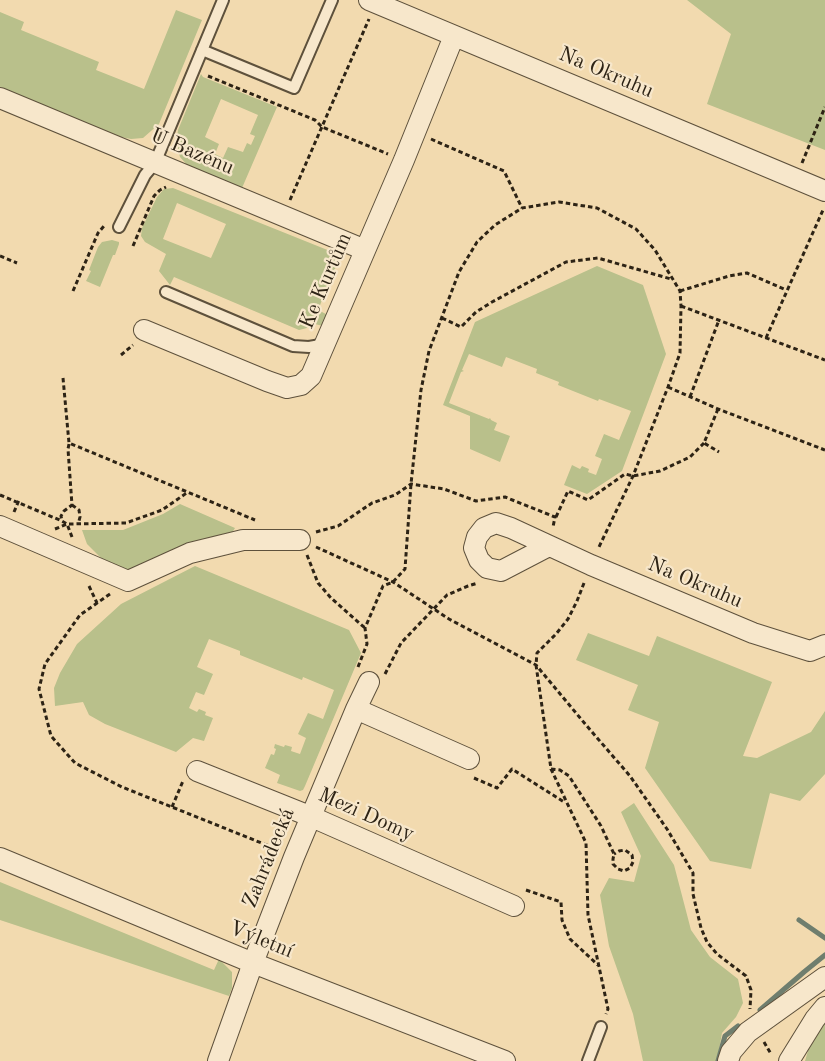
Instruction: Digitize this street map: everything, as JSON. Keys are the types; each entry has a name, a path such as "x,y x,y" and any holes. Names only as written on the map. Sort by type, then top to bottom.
{"street":[{"name":"Na Okruhu","path":"369,0 825,190"},
{"name":"Ke Kurtům","path":"144,330 287,388 301,385 311,376 454,36"},
{"name":"U Bazénu","path":"0,98 365,250"},
{"name":"Na Okruhu","path":"501,571 487,568 479,560 474,548 477,537 484,528 496,523 753,633 810,651 825,645"},
{"path":"0,526 128,581 190,553 243,540 300,540"},
{"path":"501,571 549,546"},
{"name":"Zahrádecká","path":"218,1061 294,857 369,682"},
{"path":"356,709 469,759"},
{"name":"Mezi Domy","path":"197,771 312,817 514,906"},
{"name":"Výletní","path":"0,858 253,963 505,1061"},
{"path":"728,1061 731,1052 748,1032 825,977"},
{"path":"789,1061 825,1007"}],"lane":[{"path":"119,227 145,175 155,163 223,0"},
{"path":"202,50 294,88 332,0"},
{"path":"166,292 293,346 309,347 326,344"},
{"path":"588,1061 601,1027"}],"path":[{"path":"283,216 367,24"},
{"path":"796,178 825,107"},
{"path":"415,133 504,171 522,208"},
{"path":"133,246 154,196 168,185"},
{"path":"501,571 494,580 468,586 447,595 401,643 379,687 356,672 367,644 365,628 384,586 393,582 405,569 421,390 429,351 459,272 477,242 495,225 522,208 559,202 597,208 636,229 655,250 680,291 680,353 633,476 591,565"},
{"path":"766,338 825,205"},
{"path":"0,256 17,262"},
{"path":"442,318 461,327 476,312 492,302 566,262 597,258 671,279"},
{"path":"73,291 83,268"},
{"path":"680,291 747,273 786,290"},
{"path":"681,306 825,360"},
{"path":"690,397 719,320"},
{"path":"63,378 72,505"},
{"path":"668,387 825,450"},
{"path":"549,546 555,517 568,491 588,500 626,474 633,476 660,471 690,457 704,443 718,409"},
{"path":"69,443 260,522"},
{"path":"704,443 719,452"},
{"path":"300,540 315,532 338,526 372,503 395,495 411,484 444,489 476,501 505,497 555,517"},
{"path":"0,495 67,524 78,525 126,523 162,510 188,492"},
{"path":"62,521 61,516 64,511 72,505"},
{"path":"72,505 79,510 78,525"},
{"path":"67,524 96,603"},
{"path":"300,540 393,582 449,619 536,665 630,776 667,829 693,873 693,894 701,928 707,942 717,954 746,976 751,990 748,1032"},
{"path":"300,540 318,583 331,598 365,628"},
{"path":"128,581 80,615 45,664 39,689 51,736 75,763 122,787 294,857"},
{"path":"582,588 568,619 537,653 536,665 551,769 586,843 588,915 608,1009 601,1027"},
{"path":"469,759 464,773 497,788 512,769 566,803"},
{"path":"551,769 560,770 569,777 601,826 614,854 613,864 624,871 630,868 633,862 632,855 625,850 614,854"},
{"path":"514,906 523,889 561,902 562,920 570,939 599,966"}],"green space":[{"path":"687,0 825,0 825,150 707,104 731,34"},
{"path":"176,10 202,20 159,124 143,138 121,137 0,87 0,12 24,22 21,30 99,62 96,70 144,89"},
{"path":"201,74 203,77 277,107 242,188 188,166 180,157 176,143 178,130","holes":["221,99 258,115 250,134 255,136 251,145 247,143 243,152 228,147 223,158 215,154 219,144 205,137"]},
{"path":"173,188 330,251 336,256 337,264 318,310 328,315 323,326 311,323 307,328 299,330 174,277 170,285 159,271 166,254 145,242 141,236 142,228 157,197 164,189","holes":["177,203 226,224 211,258 163,239"]},
{"path":"112,240 119,244 100,287 86,281 98,247 102,242"},
{"path":"597,266 643,285 666,354 622,471 587,494 564,485 572,465 580,469 582,466 589,469 588,472 596,475 602,459 595,456 604,434 619,440 631,411 558,385 559,382 536,373 537,369 506,357 502,367 469,354 449,403 490,418 497,423 494,430 510,436 500,462 470,449 470,416 443,405 475,322"},
{"path":"180,504 235,528 230,536 128,572 106,563 87,544 82,530 123,530 163,514"},
{"path":"195,566 349,630 361,653 303,790 277,783 280,775 265,768 271,754 274,755 275,744 292,747 291,751 300,754 306,738 298,734 308,713 323,719 334,690 240,655 240,651 209,639 197,667 213,674 204,695 196,692 189,708 197,712 199,709 206,712 205,715 213,718 204,741 193,738 176,752 105,724 89,715 83,702 55,706 54,688 77,644 121,604"},
{"path":"588,633 649,656 657,636 772,682 743,756 757,758 811,732 825,711 825,774 800,801 770,793 751,869 710,861 645,768 659,722 628,710 638,685 576,660"},
{"path":"634,803 674,865 691,930 710,957 738,979 743,1003 736,1017 722,1033 717,1061 643,1061 633,1014 609,946 600,895 609,878 634,882 641,856 621,812"},
{"path":"0,882 214,970 219,959 232,972 232,988 229,996 0,920"},
{"path":"825,1017 825,1061 805,1061 813,1034"}],"waterway":[{"path":"799,920 825,938"},
{"path":"760,1010 825,955"},
{"path":"718,1061 725,1036 738,1026"}]}
